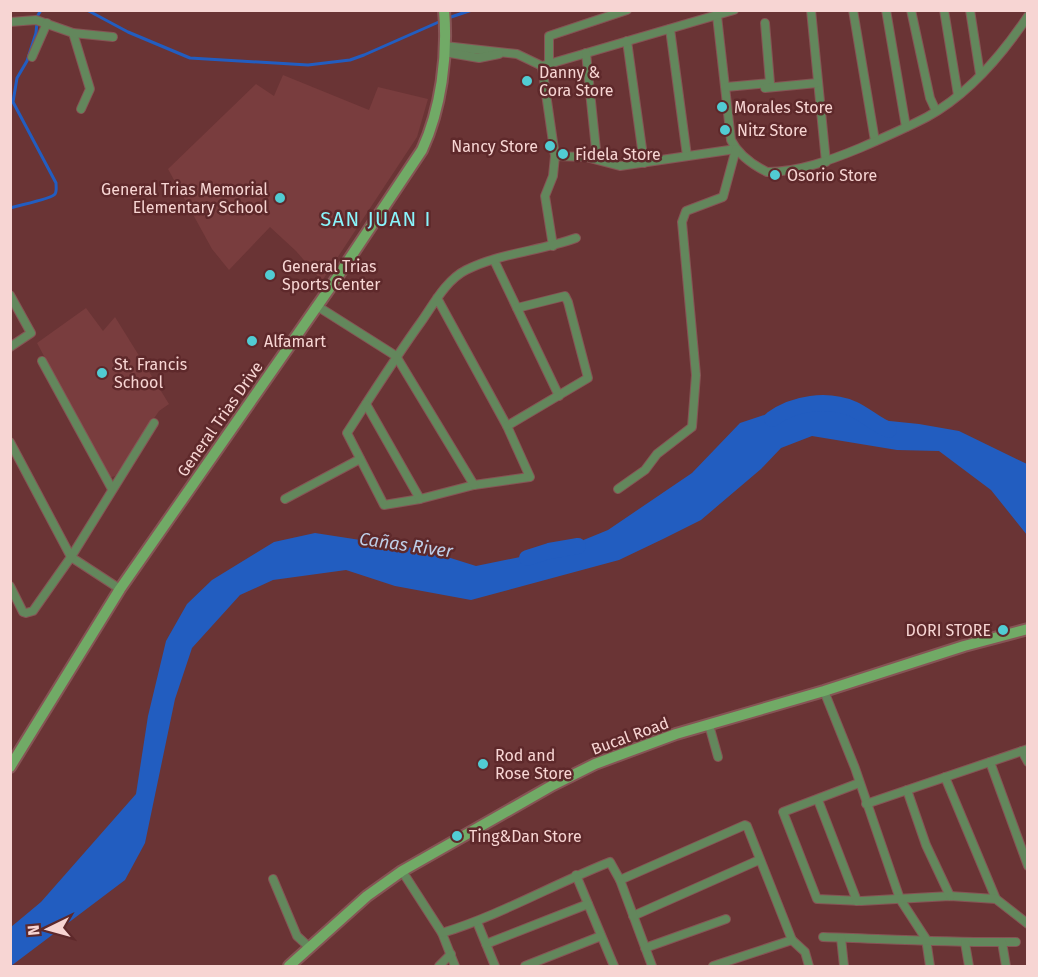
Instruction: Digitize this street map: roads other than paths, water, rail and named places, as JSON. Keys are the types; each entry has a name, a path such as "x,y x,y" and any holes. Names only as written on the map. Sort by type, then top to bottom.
{"main road":[{"name":"General Trias Drive","path":"10,767 120,589 422,150 430,132 439,91 444,49 444,10"},
{"name":"Bucal Road","path":"289,966 367,896 402,871 553,785 595,764 676,734 824,691 964,646 1028,629"}],"street":[{"path":"553,246 545,196 553,176 555,156 546,65 549,36 627,10"},
{"path":"444,49 479,58 507,53 517,54 546,65 734,10"},
{"path":"811,10 826,162"},
{"path":"853,10 875,141"},
{"path":"886,10 906,127"},
{"path":"911,10 930,98 936,111"},
{"path":"944,10 958,95"},
{"path":"970,10 980,74"},
{"path":"717,16 731,140 736,149 767,172 826,162 906,127 936,111 958,95 980,74 1009,44 1028,16"},
{"path":"10,22 31,20 47,23 73,33 113,37"},
{"path":"726,89 770,83 765,22"},
{"path":"32,57 47,23"},
{"path":"670,29 687,156"},
{"path":"73,33 90,83 89,94 81,109"},
{"path":"627,41 645,163"},
{"path":"586,53 597,159"},
{"path":"726,89 817,82"},
{"path":"555,156 586,157 620,166 736,149"},
{"path":"618,489 645,470 657,454 692,427 696,375 682,222 686,211 723,196 736,149"},
{"path":"437,298 507,426 530,477 474,485 420,499 384,505 347,433 396,356 437,298 463,271 494,260 576,238"},
{"path":"494,260 560,396"},
{"path":"10,295 31,333 10,347"},
{"path":"507,426 588,378 565,296 517,308"},
{"path":"316,306 396,356 474,485"},
{"path":"42,361 112,489"},
{"path":"366,404 420,499"},
{"path":"10,586 23,612 33,611 71,557 154,423"},
{"path":"10,442 71,557 120,589"},
{"path":"285,500 360,459"},
{"path":"824,691 900,899 926,939 930,966"},
{"path":"709,725 718,757"},
{"path":"866,804 1025,750 1028,762"},
{"path":"990,762 1028,866"},
{"path":"945,777 996,899 1028,924"},
{"path":"859,783 783,812 816,899 857,901 950,896 996,899"},
{"path":"907,790 926,845 950,896"},
{"path":"818,800 857,901"},
{"path":"620,880 745,825 792,940 806,952 809,966"},
{"path":"633,916 759,860"},
{"path":"442,933 477,922 576,875 610,862 620,880 652,966"},
{"path":"402,871 442,933 455,966"},
{"path":"576,875 614,966"},
{"path":"273,879 297,936 309,947"},
{"path":"486,944 588,904"},
{"path":"645,948 726,919"},
{"path":"477,922 495,966"},
{"path":"525,966 601,936"},
{"path":"823,937 926,939 965,943 1016,942"},
{"path":"841,938 844,966"},
{"path":"713,966 792,940"},
{"path":"1002,942 1006,966"},
{"path":"965,943 969,966"},
{"path":"440,966 451,954"}],"water":[{"path":"812,406 841,408 870,419 959,431 1027,464 1027,535 991,490 939,451 897,450 812,436 781,448 761,469 701,520 663,539 619,560 471,600 395,586 346,570 273,580 240,595 192,648 175,699 145,843 125,880 11,966 11,927 41,902 136,794 148,716 166,641 187,604 212,580 274,542 315,533 425,550 476,566 564,548 608,530 692,473 740,423 782,409"}],"waterway":[{"path":"37,17 41,10"},
{"path":"87,10 128,32 190,58 308,65 350,60 441,21"},
{"path":"448,18 472,10"},
{"path":"10,208 48,198 53,196 56,190 56,183 13,102 17,78 27,61 37,22"},
{"name":"Cañas River","path":"772,419 790,409 822,403 853,409 889,430"},
{"name":"Cañas River","path":"527,558 578,546"}],"place":[{"name":"Danny & Cora Store","path":"527,81"},
{"name":"Morales Store","path":"722,107"},
{"name":"Nitz Store","path":"725,130"},
{"name":"Nancy Store","path":"550,146"},
{"name":"Fidela Store","path":"563,154"},
{"name":"Osorio Store","path":"775,175"},
{"name":"General Trias Memorial Elementary School","path":"280,198"},
{"name":"General Trias Sports Center","path":"270,275"},
{"name":"Alfamart","path":"252,341"},
{"name":"St. Francis School","path":"102,373"},
{"name":"DORI STORE","path":"1003,630"},
{"name":"Rod and Rose Store","path":"483,764"},
{"name":"Ting&Dan Store","path":"457,836"}],"district":[{"name":"SAN JUAN I","path":"376,219"}]}
